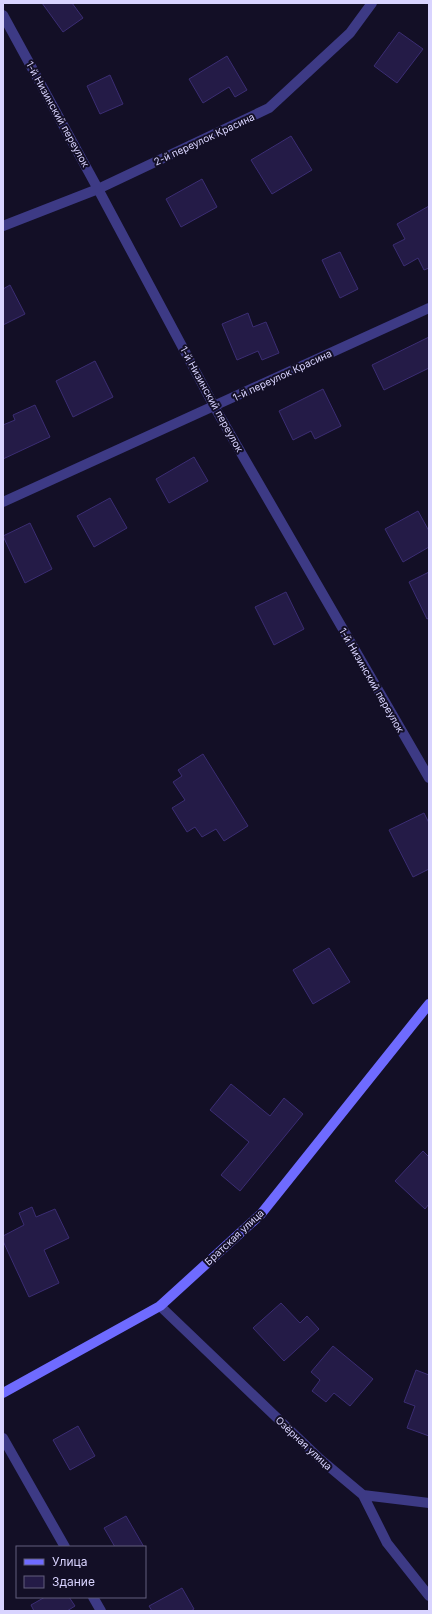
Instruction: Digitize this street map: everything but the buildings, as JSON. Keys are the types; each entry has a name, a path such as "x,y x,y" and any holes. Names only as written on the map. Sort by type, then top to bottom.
{"street":[{"name":"2-й переулок Красина","path":"3,226 98,189 269,108 350,33 372,3"},
{"name":"1-й Низинский переулок","path":"3,15 214,406 429,778"},
{"name":"1-й переулок Красина","path":"3,502 429,308"},
{"name":"Братская улица","path":"4,1391 160,1306 261,1214 429,1004"},
{"name":"Озёрная улица","path":"160,1306 320,1459 363,1495 387,1543 429,1596"},
{"path":"3,1438 64,1546"},
{"path":"363,1495 429,1503"},
{"path":"94,1598 101,1611"}]}
